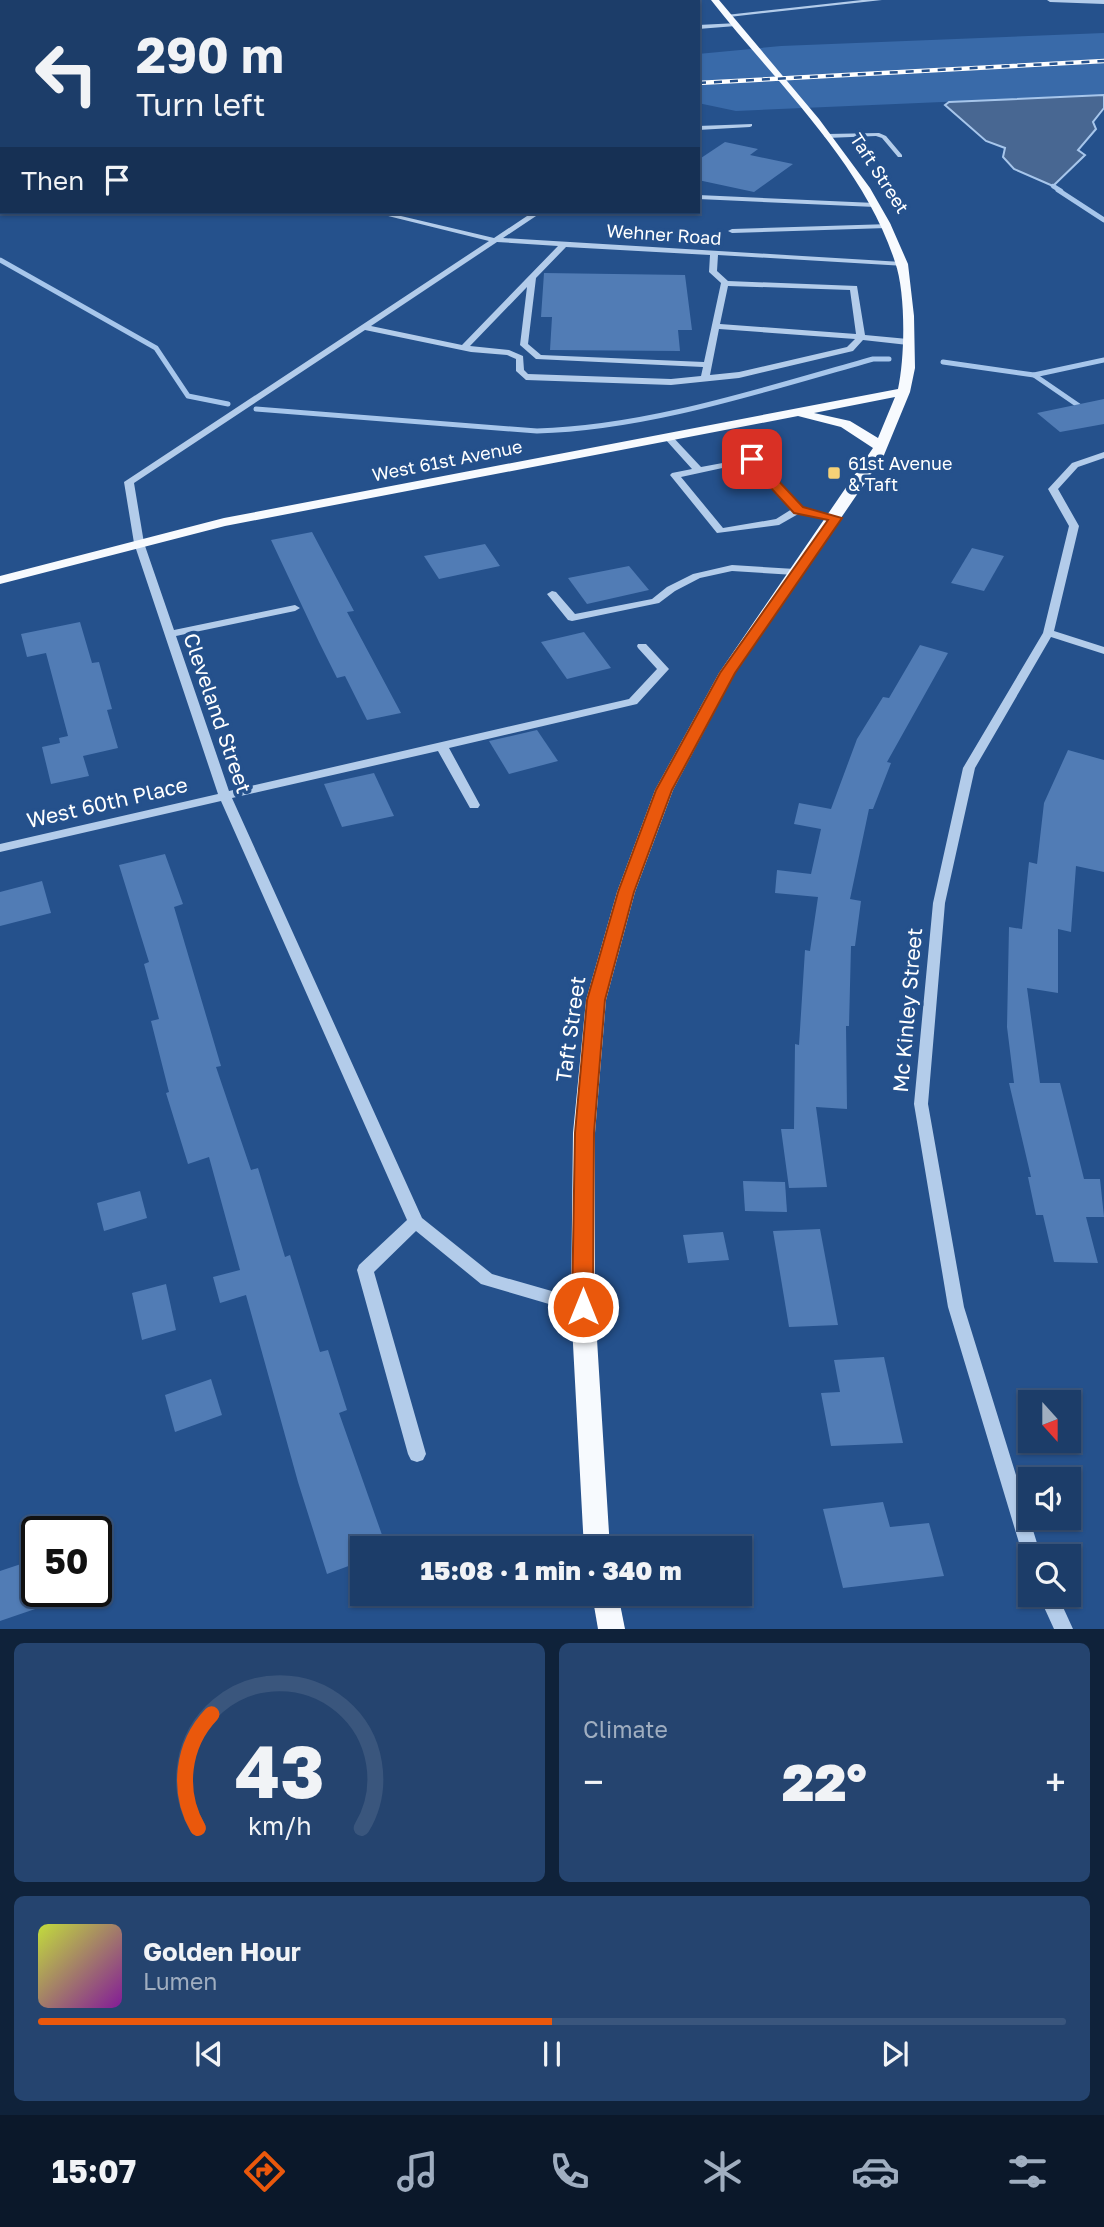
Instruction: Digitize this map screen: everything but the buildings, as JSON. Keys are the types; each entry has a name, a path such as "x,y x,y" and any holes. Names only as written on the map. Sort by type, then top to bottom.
{"main road":[{"name":"Taft Street","path":"596,1536 583,1307 584,1133 596,1000 626,892 664,790 727,673 831,524 880,447 904,391 909,368 902,264 887,226 827,136 715,0"},
{"name":"West 61st Avenue","path":"0,580 224,522 904,391"},
{"path":"783,415 823,418 844,423 865,431 880,447"},
{"path":"607,1606 612,1629"}],"street":[{"path":"700,27 879,0"},
{"path":"1050,0 1104,2"},
{"path":"700,128 750,125"},
{"path":"827,136 877,134 884,137 900,156"},
{"path":"700,197 875,205"},
{"name":"Wehner Road","path":"384,214 494,240 902,264"},
{"name":"Cleveland Street","path":"535,214 130,482 139,543 224,794 416,1222 487,1279 583,1307"},
{"path":"732,231 887,226"},
{"path":"465,347 565,243"},
{"path":"362,327 509,353 520,358 520,371 526,377 671,382 739,375 850,349 861,337 855,288 726,283 713,272 714,253"},
{"path":"532,277 524,345 539,357 707,365"},
{"path":"705,378 726,283"},
{"path":"716,326 908,342"},
{"path":"668,437 699,470"},
{"name":"Mc Kinley Street","path":"1028,1544 956,1307 921,1104 939,903 969,768 1048,633 1074,526 1053,489 1075,466 1104,455"},
{"path":"798,510 779,522 721,531 675,475 752,459 798,510 831,524"},
{"path":"552,594 572,618 655,601 671,589 697,576 732,568 795,572"},
{"path":"170,634 295,608"},
{"path":"1048,633 1104,651"},
{"name":"West 60th Place","path":"0,848 224,794 633,702 663,669 642,646"},
{"path":"441,745 474,805"},
{"path":"416,1222 365,1269 417,1454"},
{"path":"1053,1607 1064,1629"}],"shaded area":[{"path":"1104,33 1104,95 736,111 700,103 700,54 781,46"},
{"path":"1104,95 1104,108 1093,122 1096,129 1078,150 1085,155 1053,186 1014,169 1003,157 1005,148 986,141 945,105 949,102"}],"waterway":[{"path":"1053,186 1061,191"},
{"path":"1058,190 1104,220"},
{"path":"0,260 156,348 188,396 228,404"},
{"path":"256,409 537,431 579,428 664,415 873,359 889,359"},
{"path":"1034,375 1104,360"},
{"path":"943,362 1034,375"},
{"path":"1034,375 1085,410"}],"railway":[{"path":"700,83 1104,61"}],"place":[{"name":"61st Avenue & Taft","path":"834,473"}],"route":[{"path":"583,1307 584,1133 596,1000 626,892 664,790 727,673 795,572 836,518 798,510 752,459"}]}
